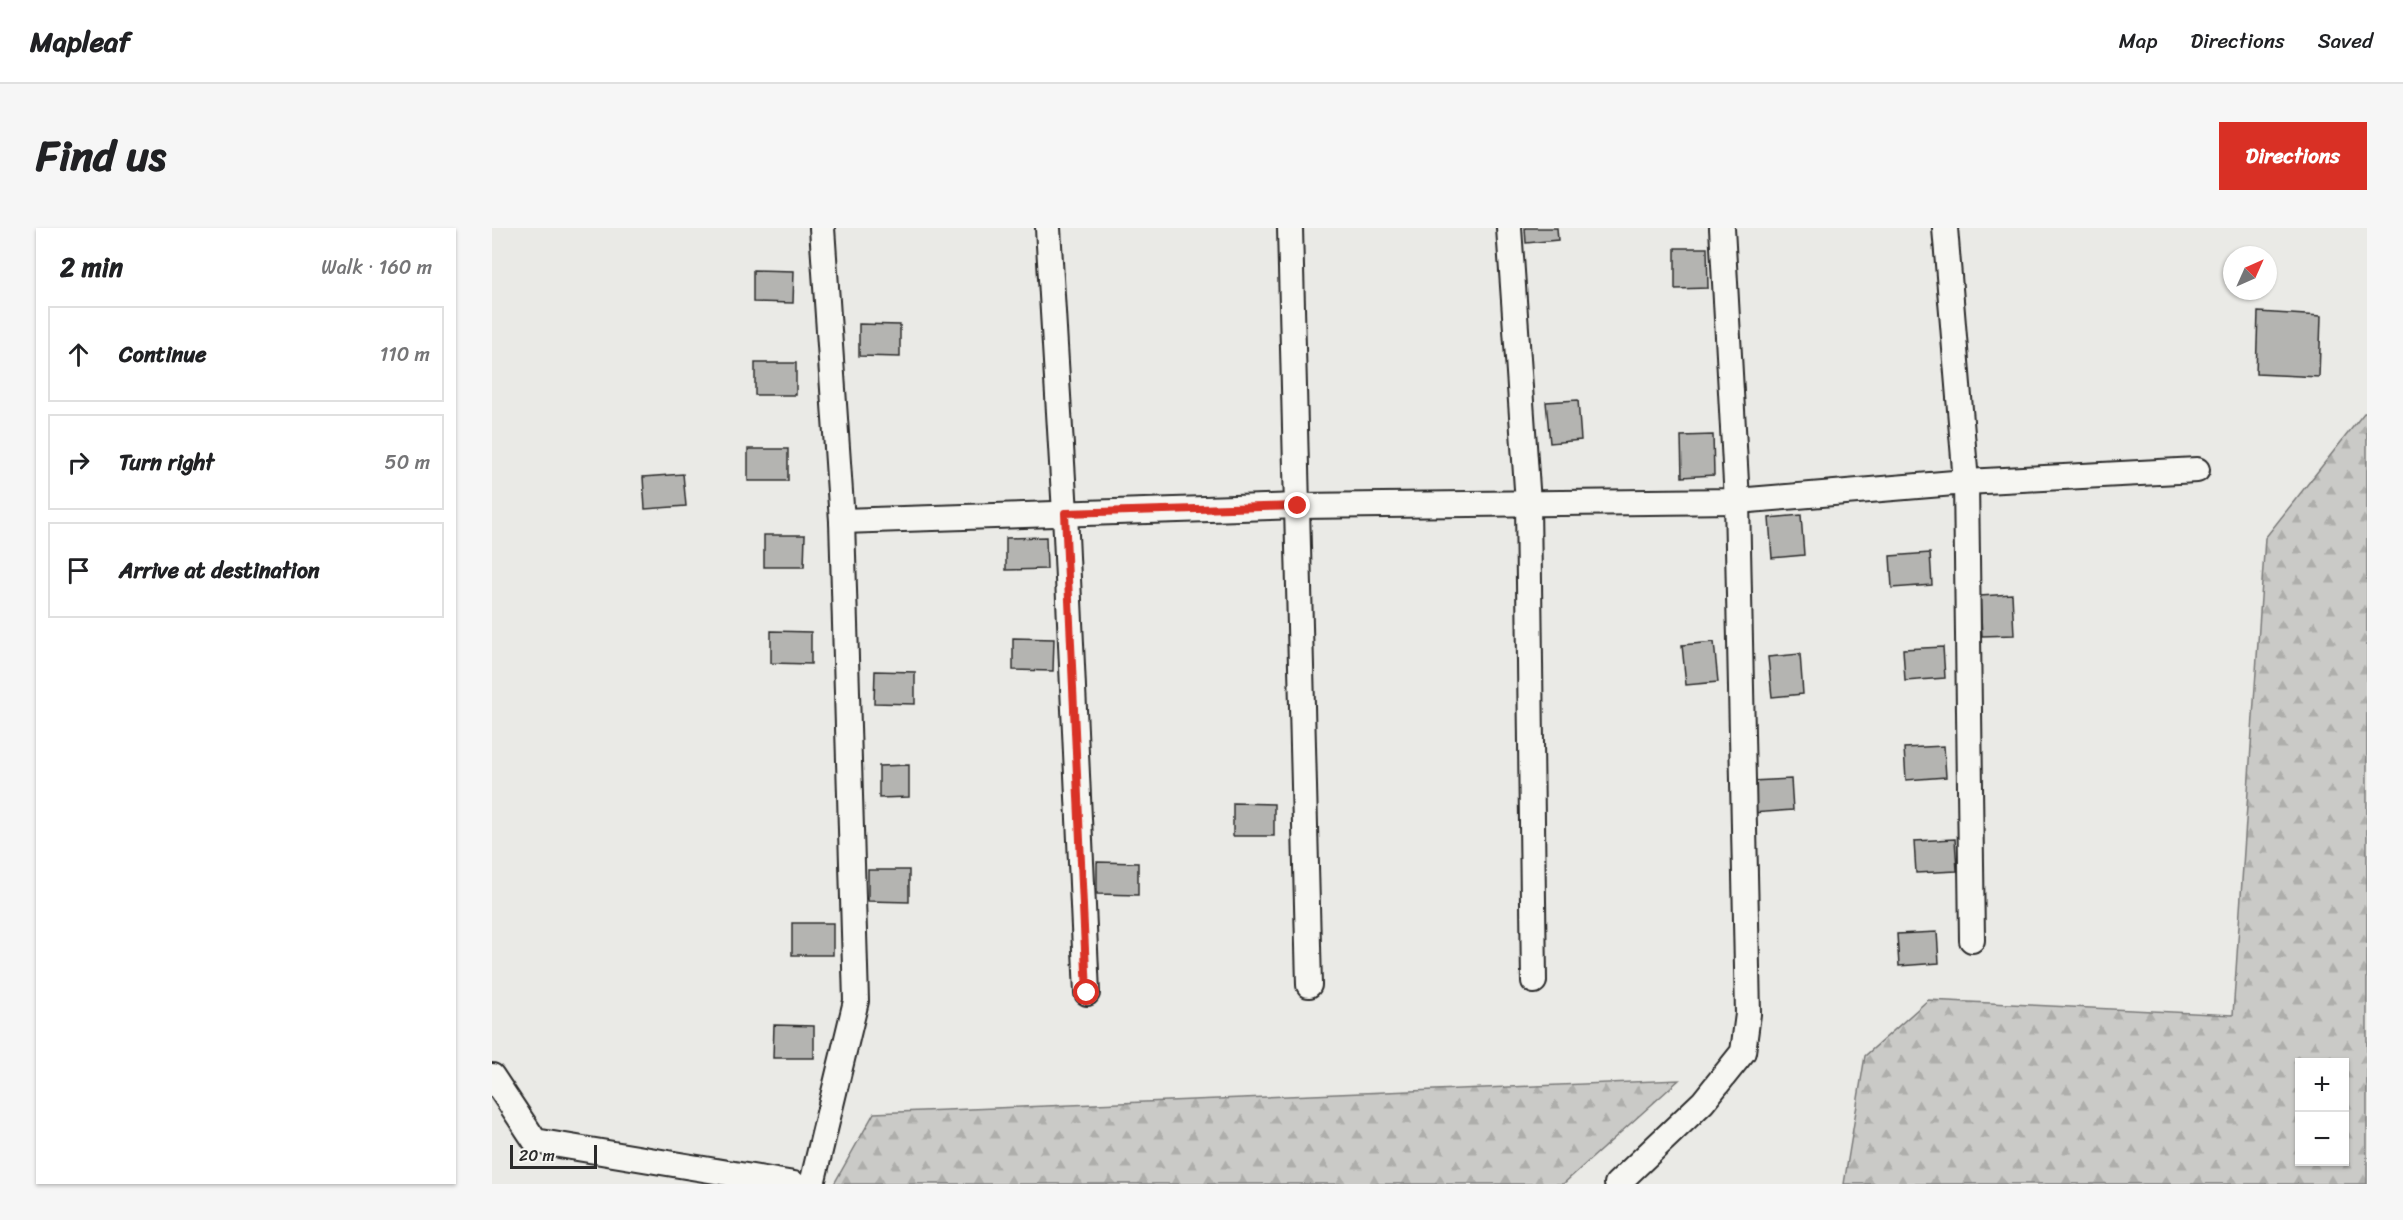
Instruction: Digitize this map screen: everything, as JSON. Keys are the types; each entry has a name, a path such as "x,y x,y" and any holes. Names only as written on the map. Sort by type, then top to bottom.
{"street":[{"path":"812,1184 856,1001 842,521 822,228"},
{"path":"1048,228 1065,513 1087,993"},
{"path":"1290,228 1309,985"},
{"path":"1509,228 1527,503 1534,981"},
{"path":"1617,1184 1703,1102 1743,1052 1748,1014 1737,501 1722,228"},
{"path":"1945,228 1966,482 1972,940"},
{"path":"842,521 1298,506 1737,501 1966,482 2197,470"},
{"path":"492,1076 535,1142 794,1184"}],"green space":[{"path":"2364,413 2367,413 2367,1184 1844,1184 1865,1056 1928,1000 2233,1015 2265,538"},
{"path":"1679,1080 1563,1184 834,1184 874,1113"}],"building":[{"path":"1525,228 1557,228 1558,240 1526,243"},
{"path":"1675,248 1707,248 1708,288 1675,289"},
{"path":"753,270 794,271 793,303 753,302"},
{"path":"2258,312 2321,316 2319,377 2256,374"},
{"path":"859,324 900,325 900,357 859,356"},
{"path":"755,363 796,363 796,395 755,395"},
{"path":"1578,400 1581,440 1550,443 1546,402"},
{"path":"1713,435 1714,475 1682,477 1681,436"},
{"path":"748,449 788,449 788,481 748,481"},
{"path":"683,474 686,506 645,509 643,477"},
{"path":"1801,515 1804,555 1772,558 1769,518"},
{"path":"764,535 805,535 804,567 764,567"},
{"path":"1046,537 1047,569 1006,570 1006,538"},
{"path":"1930,553 1932,585 1892,588 1890,556"},
{"path":"2012,594 2014,635 1982,636 1980,596"},
{"path":"771,631 811,632 811,664 771,663"},
{"path":"1013,638 1054,639 1053,671 1013,670"},
{"path":"1714,642 1718,682 1686,685 1682,645"},
{"path":"1943,647 1945,678 1905,681 1903,649"},
{"path":"1800,654 1803,694 1772,697 1768,657"},
{"path":"875,671 915,672 915,704 874,703"},
{"path":"1944,746 1946,777 1906,780 1904,748"},
{"path":"909,765 909,797 879,798 879,766"},
{"path":"1791,779 1793,810 1752,813 1751,781"},
{"path":"1233,803 1274,804 1274,836 1233,836"},
{"path":"1955,839 1957,871 1916,873 1914,841"},
{"path":"1097,862 1138,863 1138,895 1097,894"},
{"path":"868,870 909,870 909,902 868,901"},
{"path":"792,923 833,923 833,955 792,955"},
{"path":"1937,932 1939,963 1899,966 1897,934"},
{"path":"774,1025 814,1026 814,1058 773,1058"}],"route":[{"path":"1087,993 1065,513 1298,506"}]}
